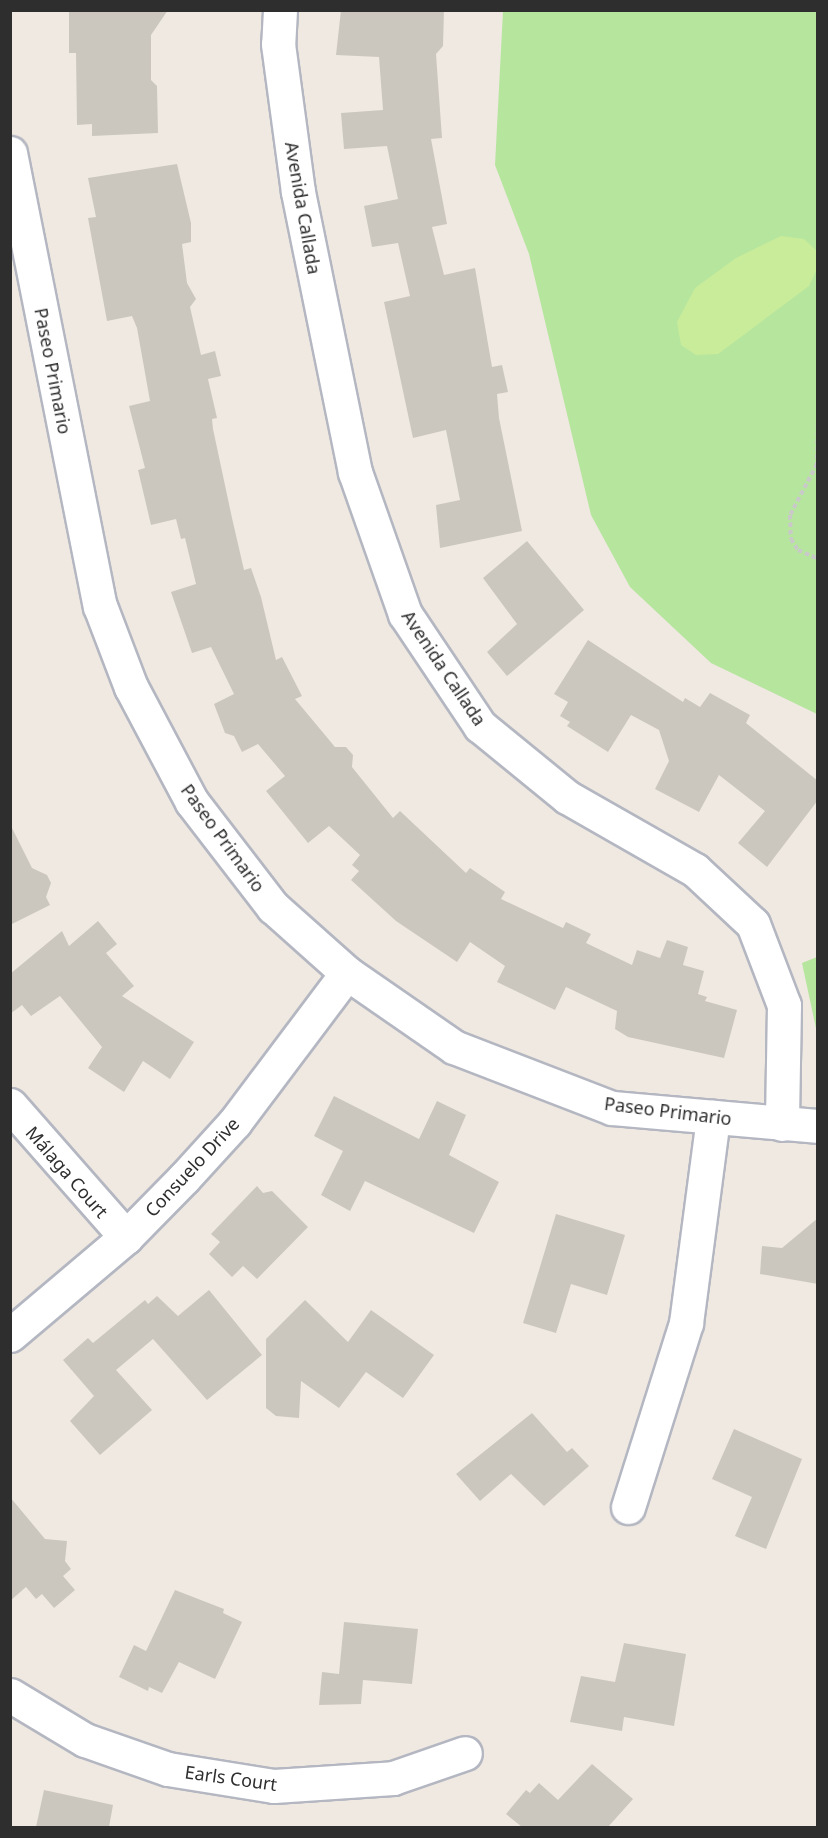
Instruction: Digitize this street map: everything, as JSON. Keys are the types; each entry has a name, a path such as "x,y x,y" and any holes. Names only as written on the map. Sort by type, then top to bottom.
{"street":[{"name":"Avenida Callada","path":"280,10 278,44 298,192 355,472 405,614 480,726 567,797 695,870 753,924 784,1005 782,1125"},
{"name":"Paseo Primario","path":"10,153 100,606 131,687 192,802 273,907 347,973 454,1047 612,1108 782,1125 818,1126"},
{"name":"Consuelo Drive","path":"10,1335 126,1237 235,1122 347,973"},
{"name":"Málaga Court","path":"10,1105 126,1237"},
{"path":"628,1507 686,1323 713,1118"},
{"name":"Earls Court","path":"10,1695 85,1740 168,1769 274,1786 393,1778 465,1753"}],"path":[{"path":"818,417 817,464 790,515 791,539 798,550 818,559"}],"green space":[{"path":"503,11 817,11 817,714 711,663 630,587 591,515 529,254 495,165"},
{"path":"781,236 804,239 817,251 817,269 809,286 718,354 696,355 681,345 677,322 695,288 736,258"},
{"path":"818,957 817,1033 802,963"}],"building":[{"path":"69,10 168,10 151,35 151,80 157,86 158,133 92,136 92,124 77,125 76,53 69,53"},
{"path":"341,10 444,10 443,46 436,54 442,138 431,139 447,224 432,227 444,275 475,268 492,367 502,365 508,392 497,394 499,418 522,531 440,548 436,505 460,500 446,430 413,438 384,302 410,296 398,243 372,247 364,206 398,199 387,146 344,149 341,113 383,110 379,57 336,55"},
{"path":"177,164 191,223 191,242 182,244 187,283 196,299 190,307 201,355 215,351 221,376 208,379 217,418 212,419 213,429 232,518 244,570 251,568 261,597 276,660 282,657 302,696 295,699 335,747 346,747 353,755 352,767 393,818 400,811 466,873 470,868 505,892 501,899 563,928 566,922 591,934 586,943 632,965 637,950 660,958 667,940 688,947 683,965 704,971 698,994 707,997 705,1001 737,1010 724,1058 628,1037 615,1029 617,1011 566,987 555,1010 497,982 505,966 470,942 457,962 396,921 351,880 359,871 352,865 360,855 329,826 308,843 266,791 285,776 258,744 242,752 234,736 225,733 214,704 234,694 211,647 192,653 171,592 196,584 185,538 181,539 176,519 151,525 138,470 145,468 129,406 150,401 137,328 132,316 107,321 88,218 96,217 88,178"},
{"path":"527,541 584,610 507,676 487,652 517,624 483,578"},
{"path":"588,640 683,702 685,698 700,707 710,693 750,715 746,723 818,781 818,800 767,867 738,843 765,811 719,775 699,812 655,789 669,761 659,730 631,715 608,752 567,726 570,722 560,716 568,702 554,694"},
{"path":"10,824 32,868 47,875 51,883 46,897 50,905 10,925"},
{"path":"98,921 117,944 106,953 134,986 122,996 194,1042 170,1079 143,1061 124,1092 88,1068 102,1047 60,996 31,1016 22,1005 10,1014 10,974 62,931 69,946"},
{"path":"334,1096 419,1139 437,1101 466,1115 449,1155 499,1182 474,1233 365,1181 350,1211 321,1195 343,1151 314,1136"},
{"path":"257,1186 263,1193 272,1191 308,1227 257,1279 243,1266 232,1277 209,1254 220,1242 211,1234"},
{"path":"556,1214 625,1235 607,1295 571,1284 556,1333 523,1323"},
{"path":"818,1218 818,1284 760,1274 762,1246 782,1248"},
{"path":"209,1290 262,1355 207,1400 153,1339 116,1370 152,1410 100,1455 70,1421 94,1396 63,1360 88,1338 93,1343 145,1300 148,1304 157,1296 178,1316"},
{"path":"305,1300 348,1342 371,1310 434,1355 403,1398 366,1372 339,1408 301,1381 299,1418 276,1416 266,1408 266,1339"},
{"path":"532,1413 567,1452 572,1448 589,1466 544,1506 511,1474 480,1501 456,1474"},
{"path":"734,1429 802,1459 766,1549 735,1536 752,1497 712,1479"},
{"path":"10,1497 45,1539 67,1541 65,1561 71,1569 63,1576 75,1590 54,1608 42,1594 36,1599 26,1587 10,1601"},
{"path":"175,1590 224,1609 223,1613 242,1622 215,1679 179,1662 162,1693 149,1687 148,1691 119,1677 134,1645 146,1651"},
{"path":"344,1622 418,1629 412,1684 363,1680 361,1704 319,1705 322,1672 339,1674"},
{"path":"624,1643 686,1654 674,1726 624,1717 622,1731 570,1722 581,1676 615,1682"},
{"path":"592,1764 633,1799 608,1827 522,1827 506,1814 526,1790 530,1793 539,1783 558,1800"},
{"path":"44,1790 113,1805 109,1827 36,1827"}]}
